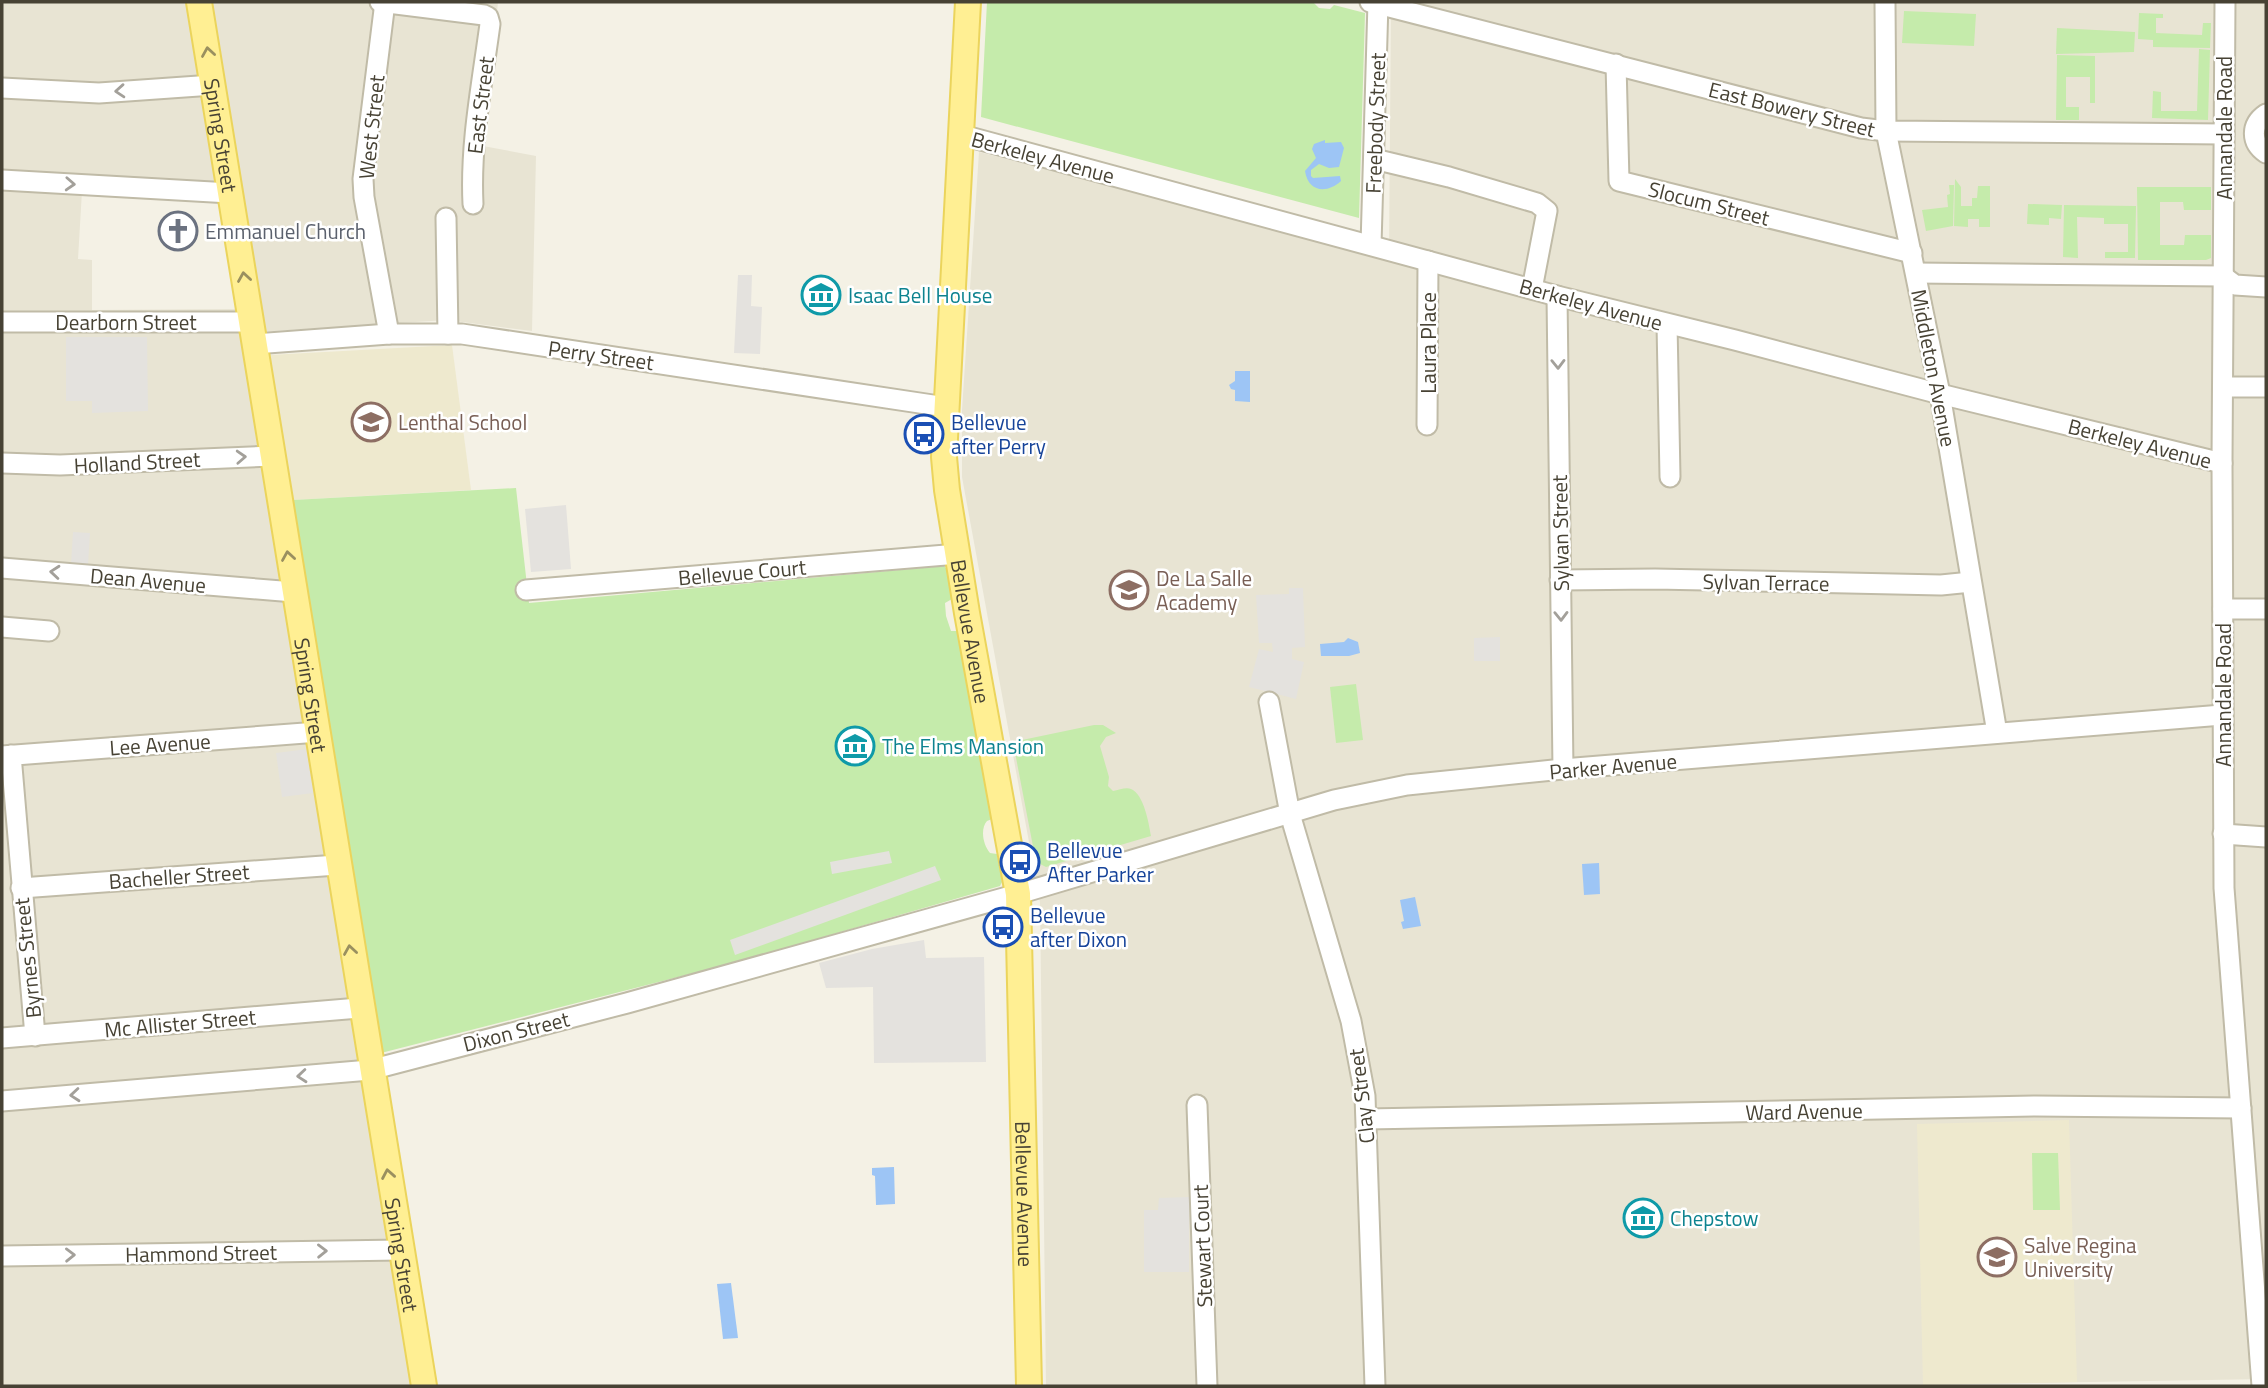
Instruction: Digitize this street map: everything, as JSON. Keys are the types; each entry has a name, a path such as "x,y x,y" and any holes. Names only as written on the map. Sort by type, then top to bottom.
{"main road":[{"name":"Spring Street","path":"199,2 318,732 359,1008 424,1386"},
{"name":"Bellevue Avenue","path":"968,2 945,468 1018,894 1028,1386"}],"street":[{"path":"380,2 385,2"},
{"name":"East Street","path":"385,2 488,17 490,24 471,174 473,204"},
{"name":"West Street","path":"385,2 363,180 389,334"},
{"name":"East Bowery Street","path":"1375,2 1861,128 1886,131 2224,134"},
{"name":"Freebody Street","path":"1371,245 1375,2"},
{"name":"Middleton Avenue","path":"1885,2 1886,131 1940,394 1997,733"},
{"name":"Annandale Road","path":"2225,2 2222,463 2224,888 2262,1386"},
{"name":"Slocum Street","path":"1616,64 1619,181 1912,253"},
{"path":"2,88 99,93 213,85"},
{"path":"2266,114 2258,121 2254,134 2258,146 2266,153"},
{"name":"Berkeley Avenue","path":"961,135 1557,296 2222,463"},
{"path":"1374,159 1537,202 1547,211 1532,289"},
{"path":"2,180 230,192"},
{"path":"446,218 448,334"},
{"name":"Laura Place","path":"1427,425 1428,261"},
{"path":"1916,273 2223,276 2235,285 2266,287"},
{"name":"Sylvan Street","path":"1557,296 1563,769"},
{"name":"Dearborn Street","path":"2,322 253,333"},
{"path":"1667,324 1670,477"},
{"name":"Perry Street","path":"253,333 448,334 740,374 946,407"},
{"path":"2223,387 2266,387"},
{"name":"Holland Street","path":"2,463 60,466 272,456"},
{"name":"Bellevue Court","path":"526,590 958,554"},
{"name":"Dean Avenue","path":"2,568 294,593"},
{"name":"Sylvan Terrace","path":"1560,580 1655,579 1941,585 1971,582"},
{"path":"2223,609 2266,609"},
{"path":"2,627 49,631"},
{"name":"Clay Street","path":"1269,702 1290,814 1351,1021 1365,1096 1375,1386"},
{"name":"Parker Avenue","path":"1018,894 1334,800 1407,785 1563,769 2222,715"},
{"name":"Lee Avenue","path":"6,756 318,732"},
{"name":"Byrnes Street","path":"6,756 35,1036"},
{"path":"2223,835 2266,837"},
{"name":"Bacheller Street","path":"21,888 337,864"},
{"name":"Dixon Street","path":"2,1101 370,1070 627,1003 1018,894"},
{"name":"Mc Allister Street","path":"2,1038 359,1008"},
{"name":"Stewart Court","path":"1197,1105 1207,1386"},
{"name":"Ward Avenue","path":"1367,1119 2035,1107 2241,1108"},
{"name":"Hammond Street","path":"2,1256 400,1250"}],"shaded area":[{"path":"2,2 193,2 223,199 82,191 78,259 92,260 92,310 241,309 413,1386 2,1386"},
{"path":"209,2 498,2 483,146 536,156 532,331 447,320 258,332"},
{"path":"1391,2 2266,2 2266,1379 1853,1386 1046,1386 1040,902 962,477 962,410 979,152 1389,257"},
{"path":"738,275 752,275 751,306 762,307 760,354 734,353"},
{"path":"66,337 147,337 148,411 92,413 92,401 66,401"},
{"name":"Lenthal School","path":"452,345 471,490 293,500 270,355"},
{"path":"566,505 571,569 531,572 525,509"},
{"path":"73,532 90,533 88,565 71,564"},
{"path":"1289,588 1303,588 1305,647 1292,648 1292,659 1304,662 1296,699 1249,687 1259,649 1273,652 1272,643 1259,643 1256,595 1289,594"},
{"path":"1500,637 1500,661 1474,661 1474,638"},
{"path":"308,749 313,793 282,797 276,753"},
{"path":"889,851 892,863 832,874 830,862"},
{"path":"935,866 941,880 735,955 730,940"},
{"path":"924,940 926,958 984,957 986,1062 874,1063 873,987 826,988 819,963 872,949"},
{"name":"Salve Regina University","path":"2069,1120 2077,1382 1923,1385 1917,1124"},
{"path":"1189,1197 1189,1272 1144,1272 1144,1210 1158,1210 1159,1198"}],"green space":[{"path":"987,2 1313,2 1319,8 1330,9 1334,5 1365,13 1359,218 981,117"},
{"path":"1904,11 1976,14 1974,46 1902,43"},
{"path":"2139,13 2163,14 2163,18 2156,18 2156,33 2202,35 2203,23 2211,23 2210,48 2153,47 2153,40 2138,39"},
{"path":"2057,28 2135,32 2134,52 2056,54"},
{"path":"2199,49 2210,50 2208,120 2152,118 2153,91 2161,92 2161,111 2197,111"},
{"path":"2057,55 2095,56 2095,103 2090,103 2090,77 2066,77 2066,107 2079,107 2079,120 2056,120"},
{"path":"1955,179 1961,187 1961,206 1972,206 1972,198 1977,198 1978,186 1990,186 1990,227 1979,227 1979,219 1968,219 1968,227 1954,226"},
{"path":"1949,185 1954,185 1953,226 1926,231 1922,210 1948,207"},
{"path":"2137,187 2211,187 2211,210 2184,210 2183,202 2160,202 2160,245 2184,245 2185,235 2211,235 2211,258 2138,260"},
{"path":"2028,204 2062,205 2061,219 2049,218 2049,225 2027,224"},
{"path":"2064,205 2136,206 2135,258 2105,258 2105,252 2128,252 2128,224 2104,224 2104,218 2077,217 2078,258 2063,257"},
{"path":"516,488 529,603 944,566 947,569 952,599 945,603 946,616 951,631 960,631 983,754 992,819 985,824 983,837 990,853 997,854 1002,882 1000,886 733,963 381,1053 293,500"},
{"path":"1356,684 1363,740 1336,743 1330,687"},
{"path":"1103,725 1116,733 1106,737 1100,746 1109,777 1108,786 1113,791 1127,788 1136,792 1145,810 1151,836 1046,867 1036,862 1013,742"},
{"path":"2032,1153 2058,1153 2060,1210 2033,1210"}],"water":[{"path":"1325,140 1325,143 1341,142 1344,148 1339,167 1329,168 1319,164 1311,170 1311,176 1340,176 1341,181 1330,188 1319,189 1310,183 1305,171 1316,158 1312,149 1314,144"},
{"path":"1235,371 1250,371 1250,402 1235,401 1235,390 1229,385 1235,381"},
{"path":"1348,638 1358,642 1360,653 1349,656 1321,656 1320,644 1344,642"},
{"path":"1599,863 1600,894 1584,895 1582,864"},
{"path":"1415,897 1421,926 1403,929 1400,900"},
{"path":"894,1167 895,1204 876,1205 875,1176 872,1175 872,1168"},
{"path":"731,1283 738,1338 723,1339 717,1284"}],"place":[{"name":"Emmanuel Church","path":"178,231"},
{"name":"Isaac Bell House","path":"821,295"},
{"name":"Lenthal School","path":"371,422"},
{"name":"Bellevue after Perry","path":"924,434"},
{"name":"De La Salle Academy","path":"1129,590"},
{"name":"The Elms Mansion","path":"855,746"},
{"name":"Bellevue After Parker","path":"1020,862"},
{"name":"Bellevue after Dixon","path":"1003,927"},
{"name":"Chepstow","path":"1643,1218"},
{"name":"Salve Regina University","path":"1997,1257"}]}
